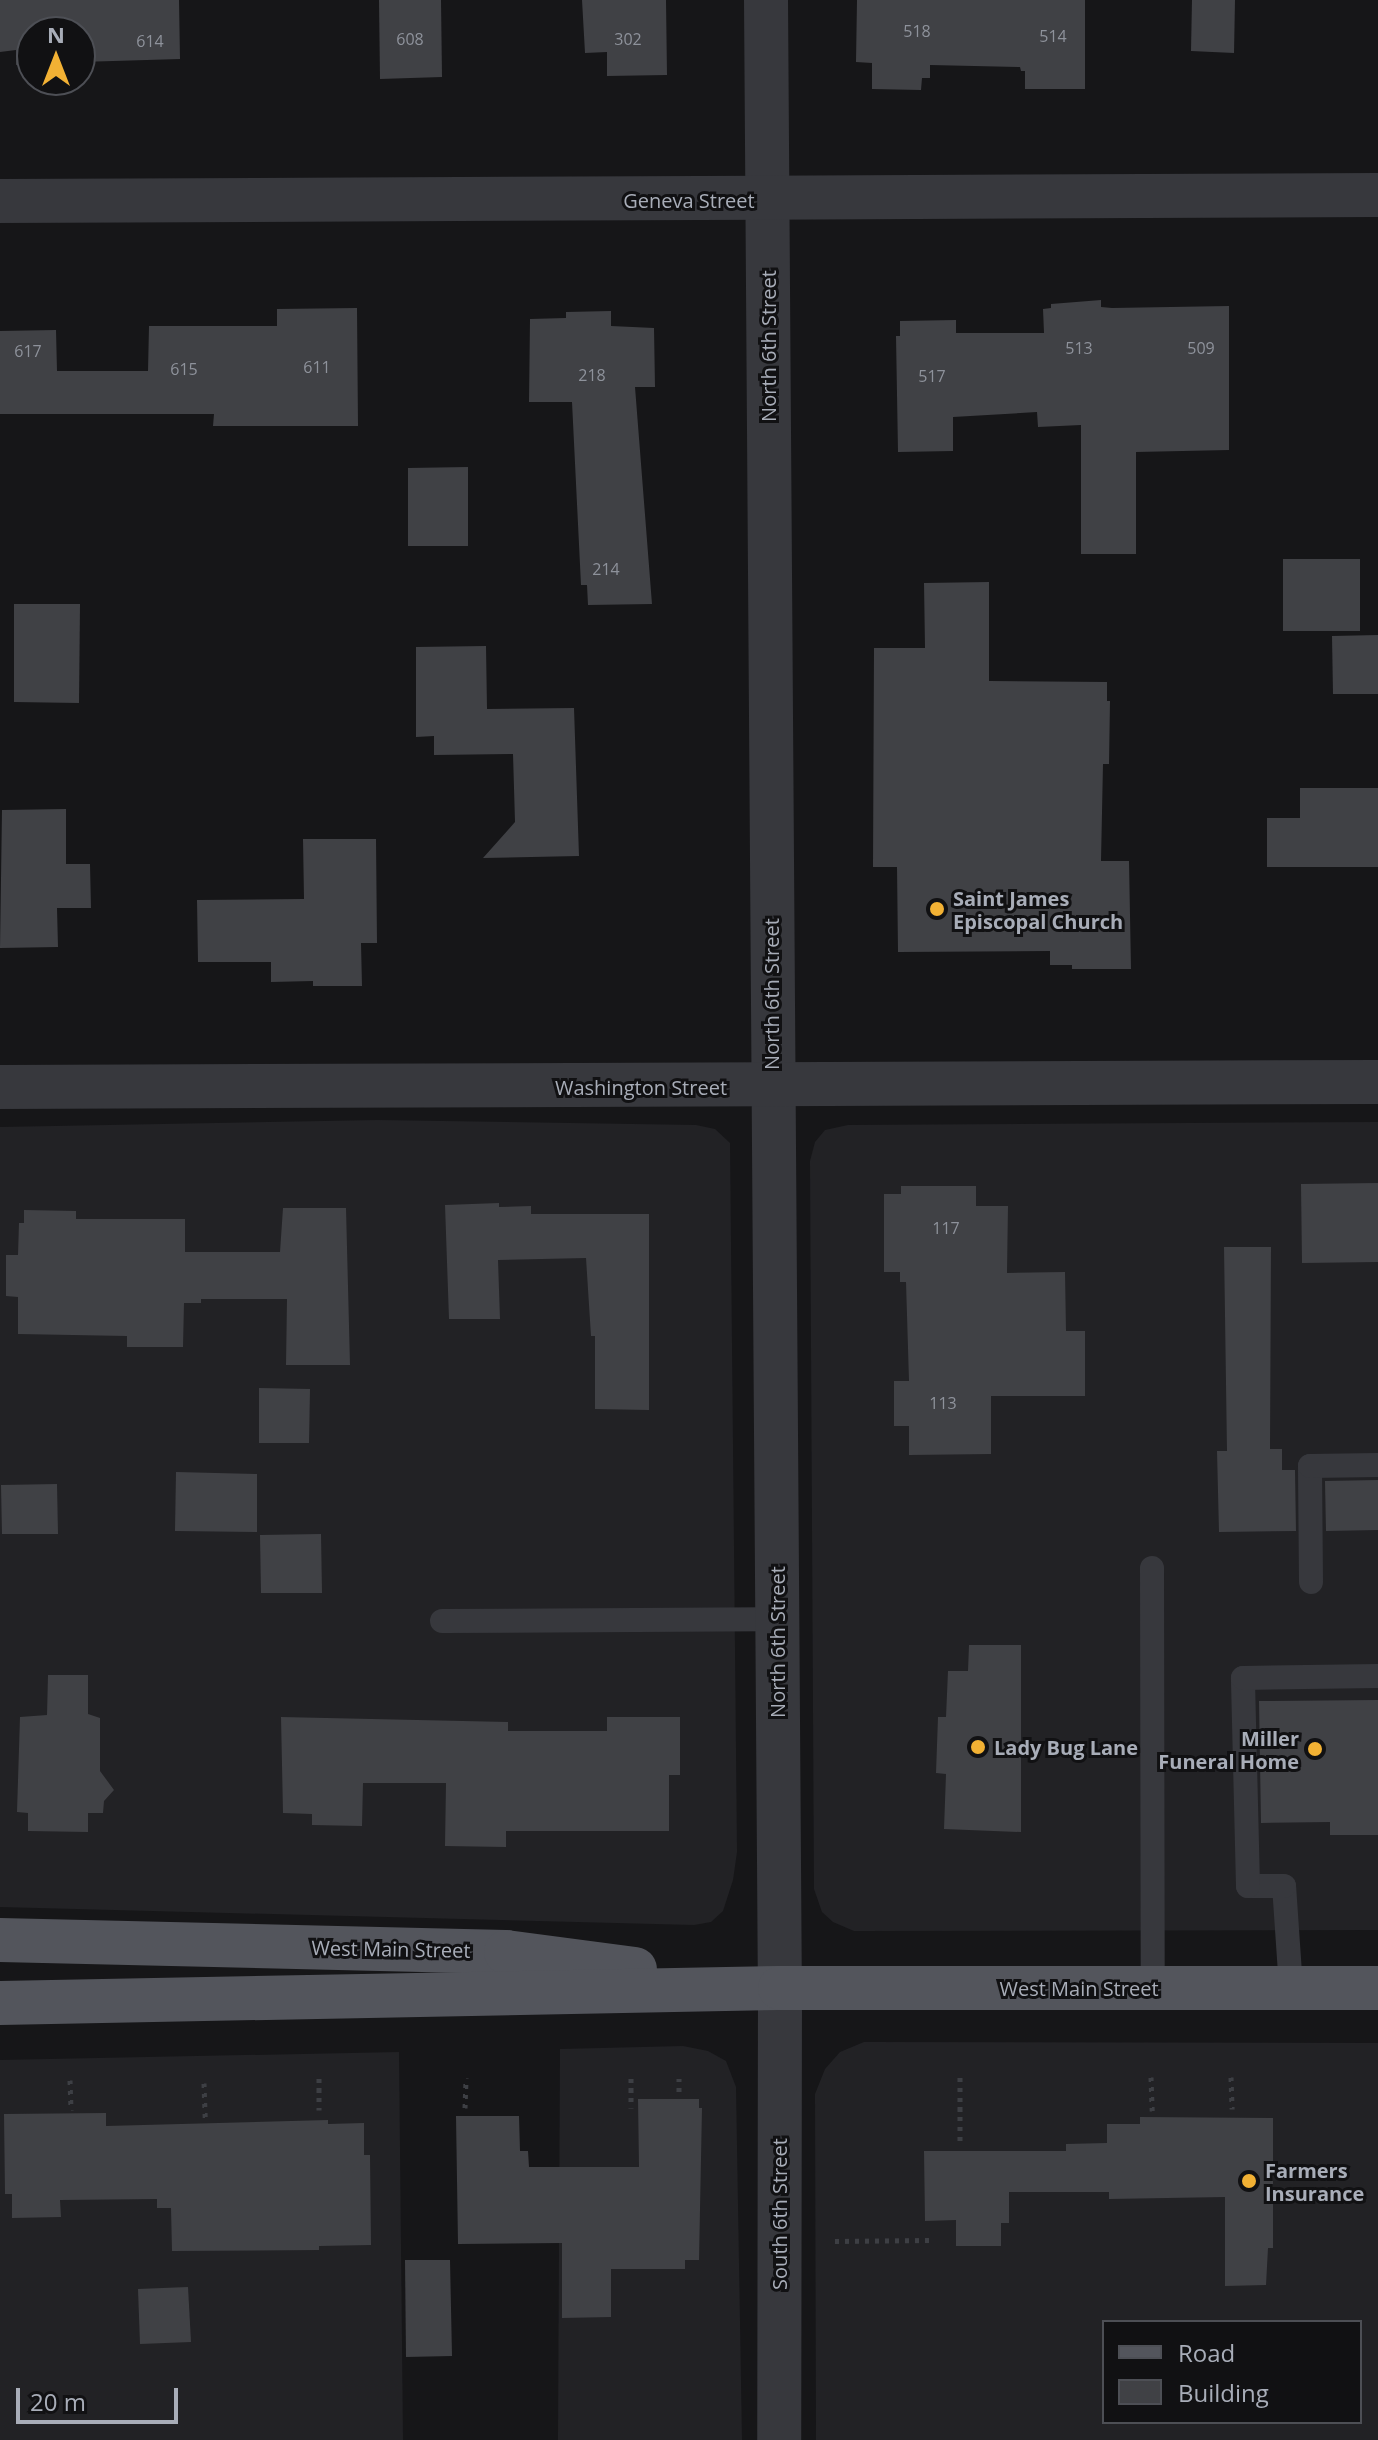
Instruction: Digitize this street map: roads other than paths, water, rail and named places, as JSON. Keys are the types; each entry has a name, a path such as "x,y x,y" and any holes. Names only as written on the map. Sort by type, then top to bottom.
{"main road":[{"name":"West Main Street","path":"0,1940 506,1952 780,1988"},
{"name":"West Main Street","path":"0,2003 780,1988 1378,1988"}],"street":[{"name":"North 6th Street","path":"766,0 771,1087 780,1988"},
{"name":"Geneva Street","path":"0,201 1378,195"},
{"name":"Washington Street","path":"0,1087 771,1087 1378,1082"},
{"name":"South 6th Street","path":"779,2440 780,1988"}],"lane":[{"path":"1311,1582 1310,1466 1378,1465"},
{"path":"1152,1568 1153,1988"},
{"path":"442,1621 777,1619"},
{"path":"1291,1988 1284,1886 1248,1886 1243,1678 1378,1676"}],"place":[{"name":"Saint James Episcopal Church","path":"937,909"},
{"name":"Lady Bug Lane","path":"978,1747"},
{"name":"Miller Funeral Home","path":"1315,1749"},
{"name":"Farmers Insurance","path":"1249,2181"}]}
